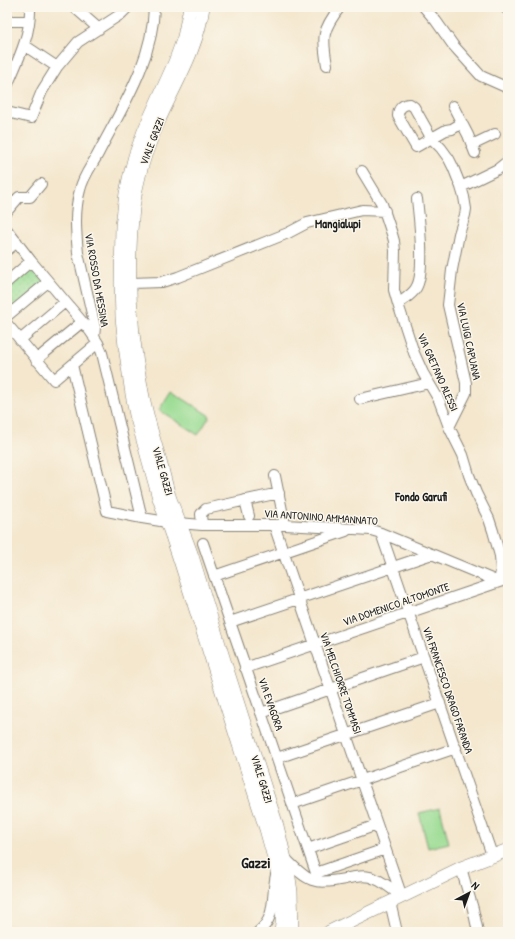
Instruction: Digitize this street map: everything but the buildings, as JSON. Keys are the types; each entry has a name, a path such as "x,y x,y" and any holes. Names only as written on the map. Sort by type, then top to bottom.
{"main road":[{"name":"VIALE GAZZI","path":"190,7 184,37 171,72 144,130 132,166 126,194 122,226 121,253 122,317 125,346 136,415 159,498 191,554 286,858 291,892 292,932"},
{"name":"VIALE GAZZI","path":"203,7 200,28 196,40 153,134 141,169 135,195 131,227 130,282 134,344 146,413 169,495 173,523 188,586 264,822 277,871 282,908 281,932"},
{"path":"329,932 461,868 508,850"}],"street":[{"path":"7,86 27,39 30,7"},
{"path":"74,7 100,29"},
{"path":"7,112 32,118 42,91 57,67 78,42 100,29 128,7"},
{"name":"VIA ROSSO DA MESSINA","path":"142,518 102,353 96,341 95,327 78,254 75,220 78,196 82,182 98,155 140,73 149,42 154,7"},
{"path":"171,72 172,56 179,36 185,7"},
{"path":"327,65 324,41 325,34 329,22 340,7"},
{"path":"424,7 453,45 481,76 508,88"},
{"path":"504,7 508,10"},
{"path":"7,21 29,21"},
{"path":"24,45 57,67"},
{"name":"VIA LUIGI CAPUANA","path":"432,139 416,147 398,116 400,108 406,104 410,104 414,107 432,139 449,159 461,187 466,209 459,234 452,270 448,305 467,389 449,428"},
{"path":"453,106 474,149 495,134"},
{"path":"432,139 446,130 452,129 462,123"},
{"path":"461,187 498,169 508,161"},
{"name":"VIA GAETANO ALESSI","path":"362,171 380,199 395,245 394,290 414,353 439,400 449,428 463,455 476,493 489,519 500,556 501,571 504,580"},
{"path":"7,211 19,197 30,197 41,184"},
{"path":"398,304 412,293 420,280 420,222 417,199"},
{"path":"130,282 162,282 178,277 288,233 307,223 362,210 385,211"},
{"path":"7,230 96,341 72,365 54,380 7,324"},
{"path":"7,250 16,242"},
{"path":"7,282 31,261"},
{"path":"7,316 48,282"},
{"path":"20,340 65,302"},
{"path":"36,360 82,322"},
{"path":"72,365 107,511 173,523"},
{"path":"360,400 429,383"},
{"path":"275,476 285,525"},
{"path":"202,525 201,514 206,509 279,494"},
{"path":"245,500 248,516"},
{"name":"VIA ANTONINO AMMANNATO","path":"173,523 202,525 285,525 371,530 504,580"},
{"name":"VIA MELCHIORRE TOMMASI","path":"274,525 385,849 396,900 397,932"},
{"path":"214,576 352,529"},
{"name":"VIA FRANCESCO DRAGO FARANDA","path":"381,533 492,855"},
{"name":"VIA EVAGORA","path":"202,544 316,873 385,849"},
{"path":"230,622 432,554"},
{"name":"VIA DOMENICO ALTOMONTE","path":"245,668 504,580"},
{"path":"261,713 424,657"},
{"path":"276,758 440,703"},
{"path":"292,804 456,748"},
{"path":"308,849 377,825"},
{"path":"286,858 303,874 313,880 325,882 358,876 378,880 388,886 396,900"},
{"path":"461,868 478,932"},
{"path":"258,932 266,924 273,906 274,885 277,871"}],"green space":[{"path":"31,261 48,282 7,316 7,282"},
{"path":"171,391 210,416 198,435 159,410"},
{"path":"440,808 449,843 428,848 419,813"}],"district":[{"name":"Mangialupi","path":"338,223"},
{"name":"Fondo Garufi","path":"421,496"},
{"name":"Gazzi","path":"256,862"}]}
